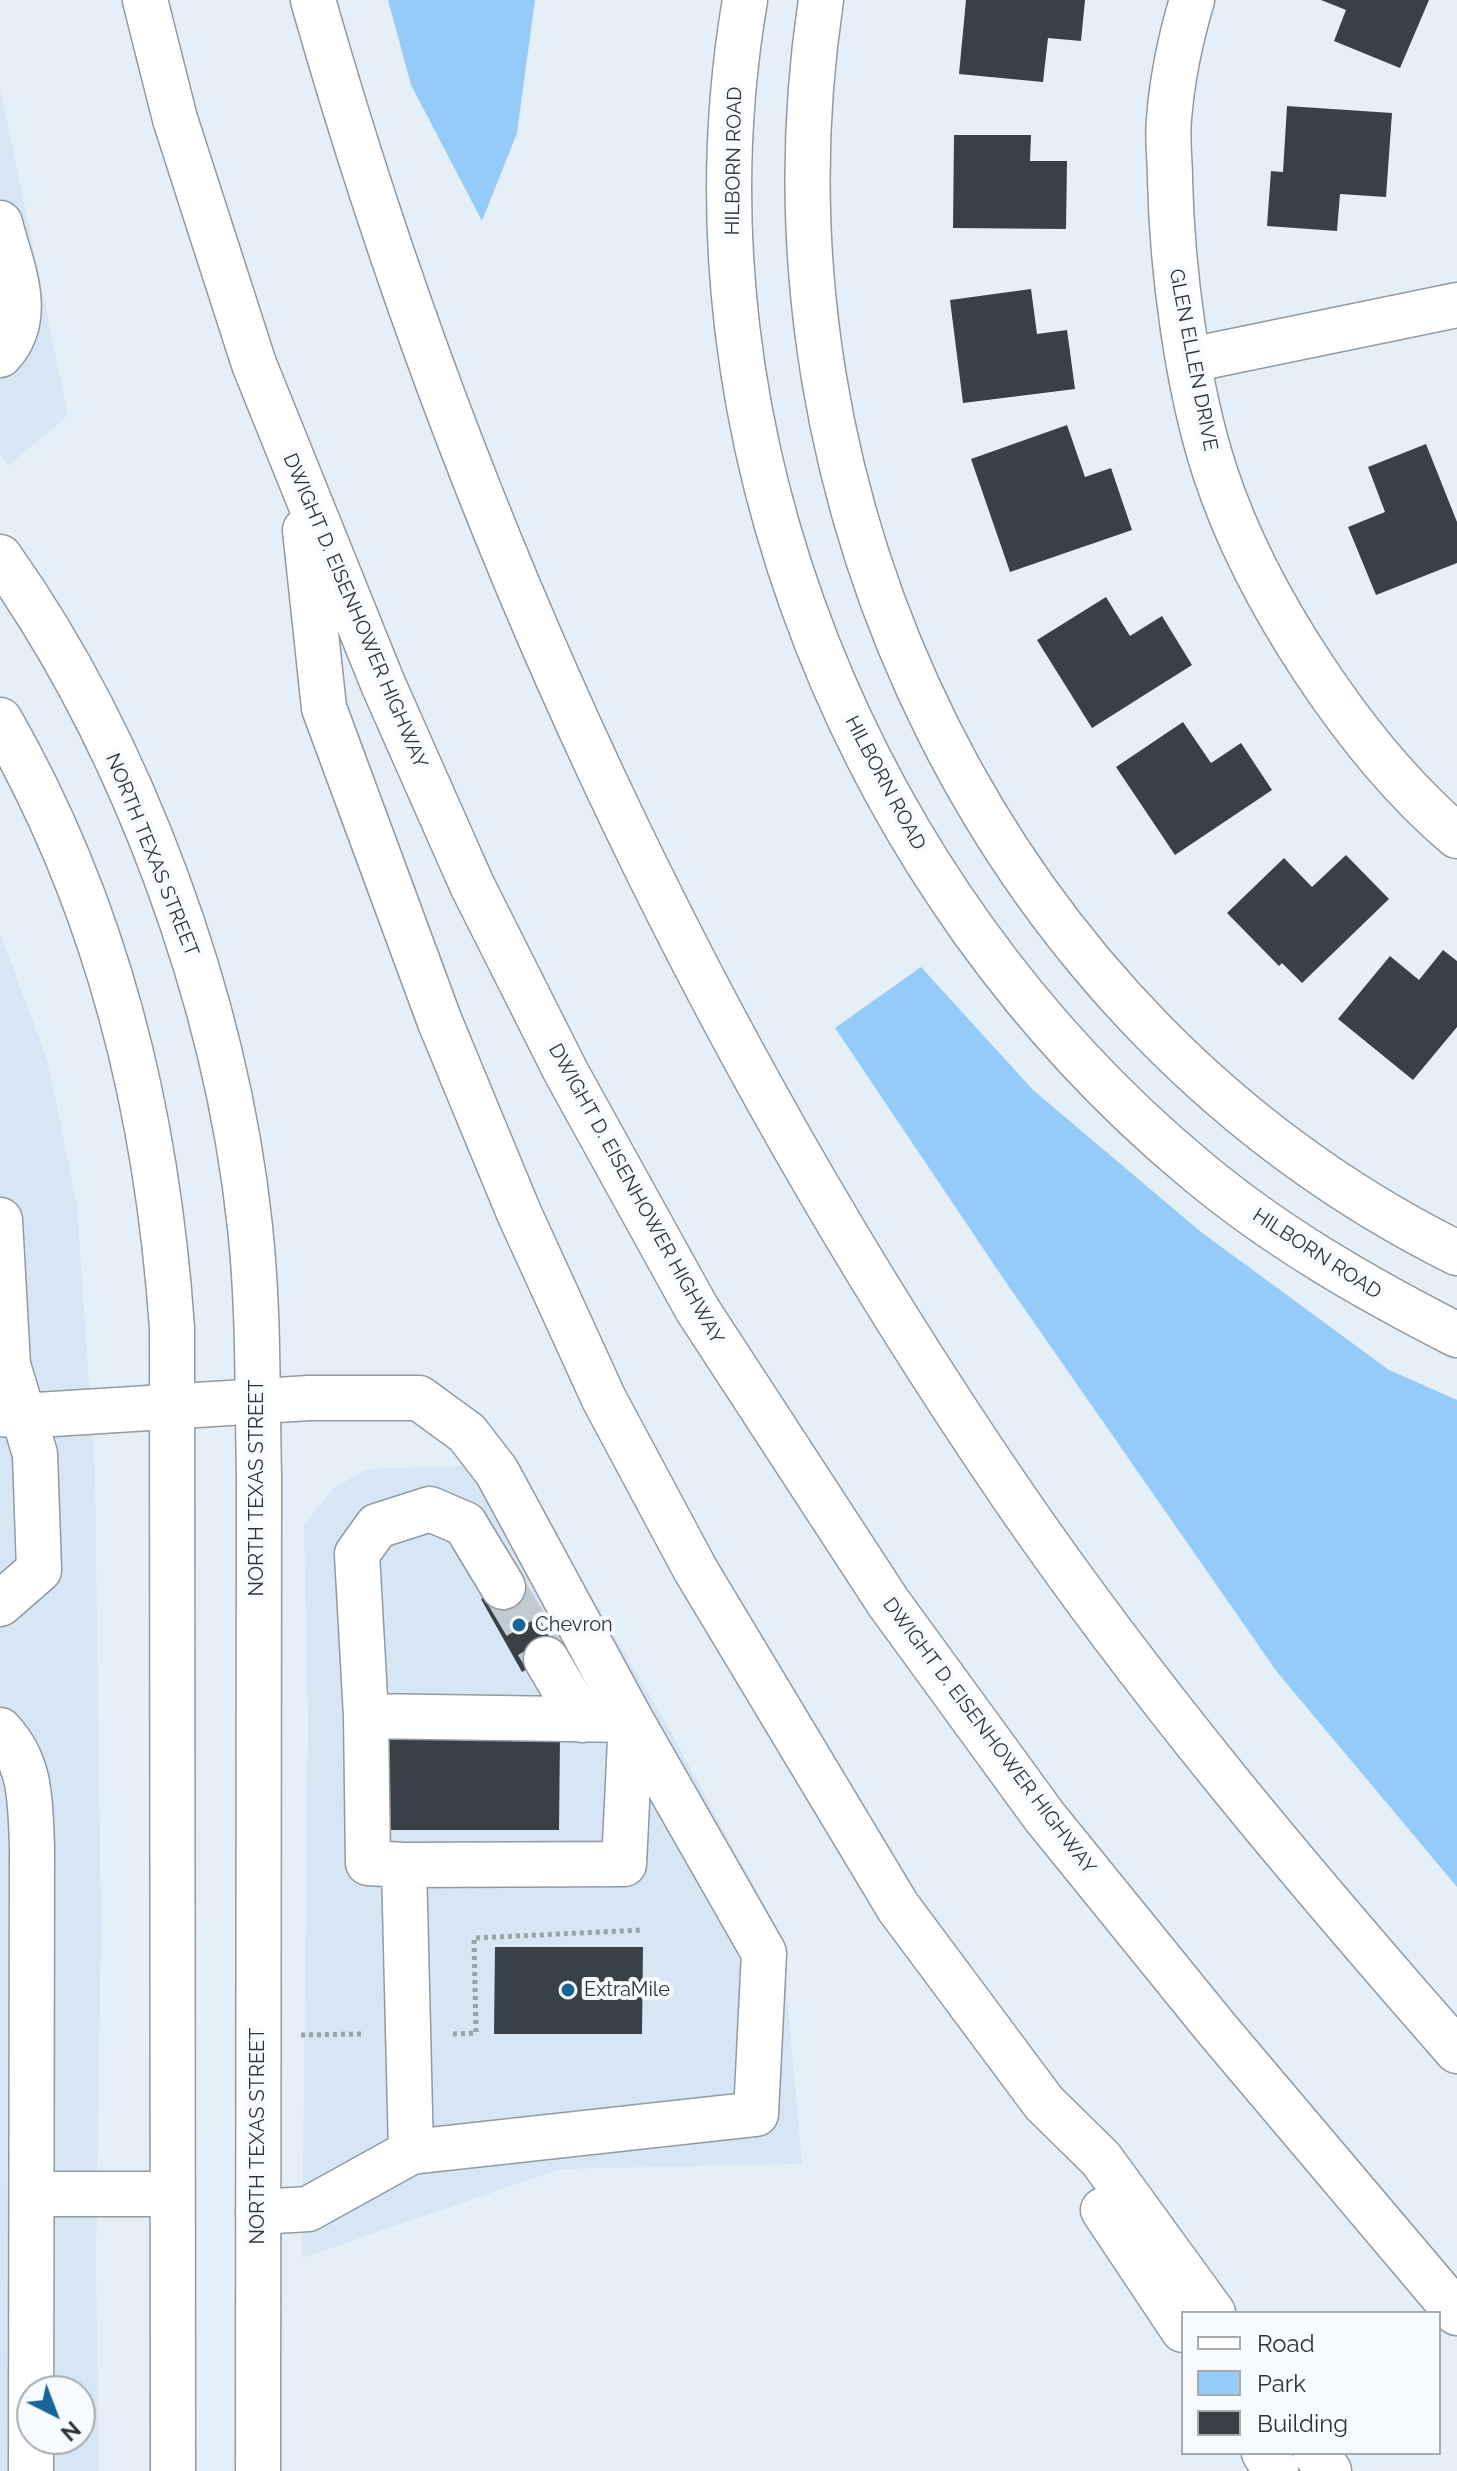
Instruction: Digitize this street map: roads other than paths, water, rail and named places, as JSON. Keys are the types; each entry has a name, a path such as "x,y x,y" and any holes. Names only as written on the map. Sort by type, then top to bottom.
{"main road":[{"name":"DWIGHT D. EISENHOWER HIGHWAY","path":"145,0 175,119 254,364 383,684 472,885 566,1072 697,1309 888,1602 1044,1816 1216,2028 1457,2313"},
{"path":"313,0 403,293 458,444 529,616 617,808 726,1025 827,1205 1011,1493 1157,1693 1327,1902 1457,2051"},
{"name":"HILBORN ROAD","path":"745,0 738,42 731,173 734,294 756,448 793,583 834,684 901,822 976,936 1045,1022 1123,1102 1196,1170 1276,1230 1360,1285 1457,1335"},
{"path":"821,0 811,63 807,180 810,281 835,447 865,559 901,649 965,784 1034,891 1102,976 1176,1052 1240,1111 1320,1172 1411,1230 1457,1253"},
{"name":"GLEN ELLEN DRIVE","path":"1192,0 1169,120 1172,240 1190,360 1215,472 1269,596 1338,706 1432,815 1457,836"},
{"path":"0,223 21,306 19,325 0,355"},
{"path":"1190,360 1457,305"},
{"path":"299,480 324,708 440,1022 519,1213 604,1399 695,1569 898,1907 1044,2103 1101,2159 1212,2311"},
{"name":"NORTH TEXAS STREET","path":"0,557 43,623 116,761 156,855 194,960 219,1048 239,1148 250,1228 257,1401 258,2471"},
{"path":"0,720 43,801 78,884 135,1061 155,1158 166,1241 172,1328 173,2471"},
{"path":"0,1220 11,1415 35,1454 39,1570 0,1604"},
{"path":"11,1415 257,1401 419,1398 467,1433 497,1472 631,1720 764,1953 756,2114 411,2152 308,2209 258,2212"},
{"path":"503,1587 465,1524 430,1509 377,1526 357,1554 366,1716 368,1863 624,1864 631,1720"},
{"path":"546,1659 582,1720"},
{"path":"366,1716 631,1720"},
{"path":"0,1730 16,1747 29,1778 32,1846 31,2471"},
{"path":"404,1865 411,2152"},
{"path":"1044,2103 1077,2170 1181,2327"},
{"path":"33,2194 172,2194"},
{"path":"1317,2455 1329,2471"}],"tunnel":[{"path":"503,1587 546,1659"}],"place":[{"name":"Chevron","path":"519,1625"},
{"name":"ExtraMile","path":"568,1990"}]}
